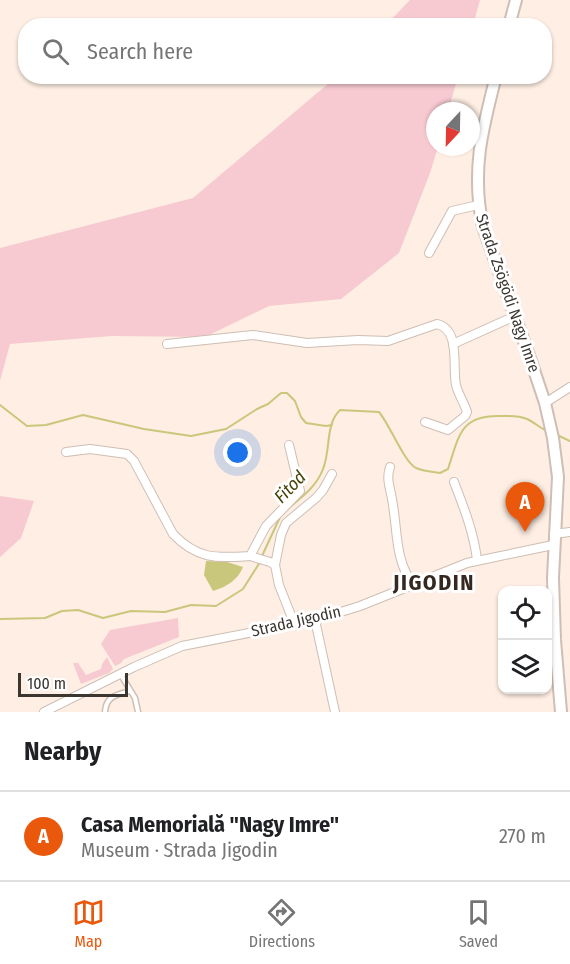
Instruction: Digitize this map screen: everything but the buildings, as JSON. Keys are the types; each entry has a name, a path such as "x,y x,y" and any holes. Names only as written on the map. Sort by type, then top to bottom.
{"main road":[{"path":"511,18 516,0"},
{"name":"Strada Zsögödi Nagy Imre","path":"494,84 479,151 478,205 483,227 545,403 552,432 558,477 553,540 555,640 561,712"}],"street":[{"path":"429,253 452,210 478,205"},
{"path":"453,344 515,316"},
{"path":"166,344 253,335 306,344 358,340 387,341 437,324 442,325 452,338 457,387 467,412 448,430 425,422"},
{"path":"545,403 570,387"},
{"path":"252,556 266,526 300,491 289,445"},
{"path":"66,452 90,449 127,454 134,461 173,534 180,541 205,556 215,558 252,556 272,563"},
{"path":"390,467 387,475 397,549 404,570 413,585"},
{"path":"294,623 272,563 286,523 316,498 332,474"},
{"path":"454,482 475,542 477,560"},
{"name":"Strada Jigodin","path":"44,712 182,646 315,620 477,560 553,540 570,532"},
{"path":"315,620 335,712"}],"lane":[{"path":"121,674 135,698 138,712"},
{"path":"105,712 105,703 108,699 130,691"}],"shaded area":[{"path":"410,0 480,0 475,18 393,18"},
{"path":"328,84 456,84 451,102 426,102 426,156 435,156 399,253 341,299 269,306 205,337 112,336 10,344 0,381 0,248 193,198"},
{"path":"0,496 34,501 21,538 0,557"},
{"path":"206,561 227,562 243,567 231,582 213,591 204,575"},
{"path":"178,618 179,637 124,659 115,666 101,644 110,630"},
{"path":"107,657 113,669 109,673 81,684 73,663 78,663 86,675 101,669"}],"waterway":[{"path":"0,405 27,426 46,425 83,415 144,429 191,436 226,429 268,404 281,393 287,393 295,401 306,423 332,425"},
{"name":"Fitod","path":"285,511 307,492 320,476 325,462 332,422 340,410 379,412 411,464 419,469 440,473 448,469 463,430 477,419 520,417 530,420 547,431"},
{"name":"Fitod","path":"555,434 570,441"},
{"name":"Fitod","path":"262,556 281,515"},
{"name":"Fitod","path":"0,619 45,618 62,611 78,610 103,618 131,611 165,612 191,605 216,606 243,589 260,562"}],"place":[{"name":"Casa Memorială \"Nagy Imre\"","path":"525,532"}],"district":[{"name":"JIGODIN","path":"434,582"}]}
